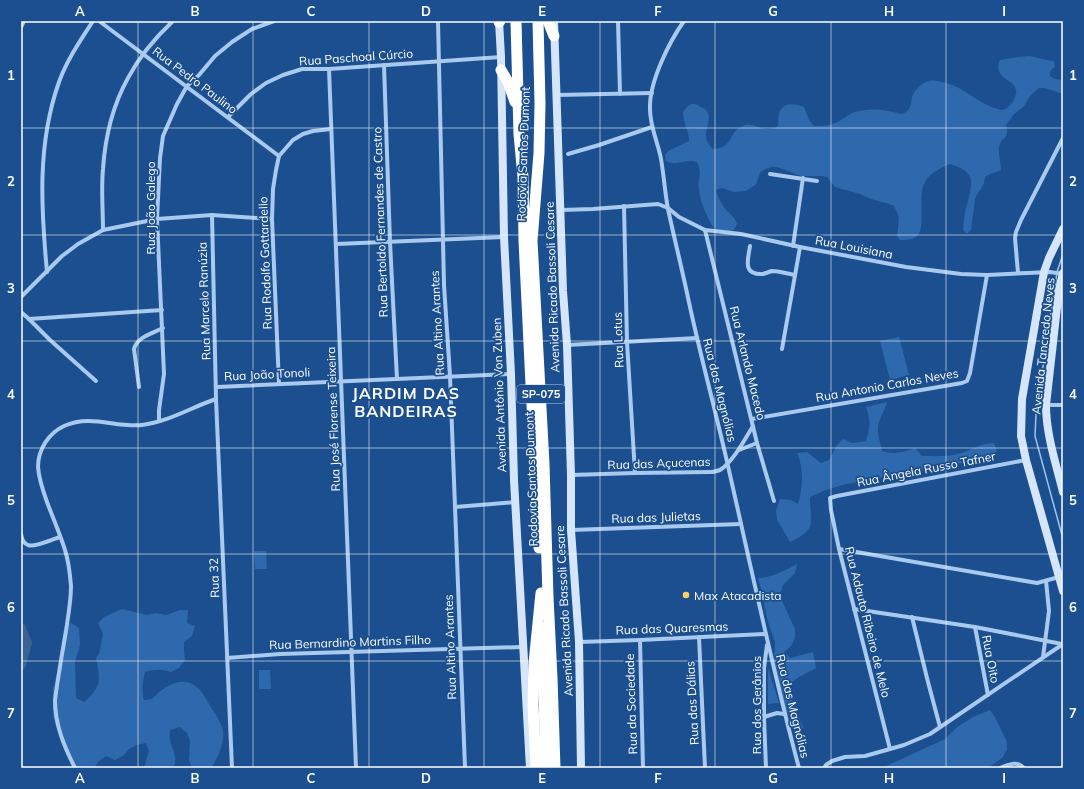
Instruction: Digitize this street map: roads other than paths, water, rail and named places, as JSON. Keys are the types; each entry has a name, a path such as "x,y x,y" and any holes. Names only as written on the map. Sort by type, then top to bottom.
{"highway":[{"name":"Rodovia Santos Dumont","path":"516,21 519,123 523,177 524,241 541,593 546,768"},
{"name":"Rodovia Santos Dumont","path":"538,21 540,103 532,241 544,464 555,768"},
{"path":"548,21 554,36"},
{"path":"501,70 513,95 519,123"},
{"path":"536,768 533,705 534,663 541,593"},
{"path":"555,756 560,768"}],"street":[{"path":"21,27 24,21"},
{"path":"47,272 41,188 45,139 50,110 59,81 74,50 93,21"},
{"name":"Rua Pedro Paulino","path":"99,21 279,156"},
{"path":"103,230 103,169 106,141 112,115 128,78 143,54 173,21"},
{"name":"Rua João Galego","path":"159,421 164,374 157,218 160,158 164,136 177,104 187,86 199,75 215,56 232,42 252,29 274,21"},
{"name":"Rua Altino Arantes","path":"438,21 444,285 450,376 465,768"},
{"name":"Avenida Antônio Von Zuben","path":"500,21 504,237 522,647 530,768"},
{"name":"Avenida Ricado Bassoli Cesare","path":"554,21 571,475 571,530 579,642 581,768"},
{"path":"618,21 620,94"},
{"name":"Rua das Magnólias","path":"684,21 677,32 657,74 650,107 652,127 661,157 668,208 697,338 728,464 765,634 798,768"},
{"name":"Rua Paschoal Cúrcio","path":"228,117 251,94 266,83 283,75 302,69 329,69 501,57"},
{"name":"Rua Bertoldo Fernandes de Castro","path":"384,65 396,379"},
{"name":"Rua José Florense Teixeira","path":"329,69 356,768"},
{"path":"556,95 652,93"},
{"path":"568,154 599,146 652,127"},
{"name":"Rua Rodolfo Gottardello","path":"279,384 272,219 273,189 276,170 279,156 293,140 313,130 331,129"},
{"path":"1018,273 1015,244 1016,232 1063,138"},
{"path":"770,174 817,181"},
{"path":"794,246 803,178"},
{"path":"561,210 658,204 668,208"},
{"name":"Rua Lotus","path":"624,206 627,342 635,473"},
{"name":"Rua Louisiana","path":"668,208 678,217 705,230 741,234 794,246 906,267 961,274 987,275 1047,272 1062,273"},
{"path":"21,297 62,256 78,244 103,230 157,218 212,215 272,219"},
{"name":"Rua Marcelo Ranúzia","path":"212,215 217,387"},
{"path":"1063,229 1048,258 1047,272 1022,399 1020,436 1063,591"},
{"name":"Rua Arlando Macedo","path":"705,230 757,443 774,502"},
{"path":"336,244 504,237"},
{"path":"750,246 748,266 750,271 754,274 763,274 773,271 795,275"},
{"path":"782,349 800,247"},
{"name":"Avenida Tancredo Neves","path":"1062,273 1046,405 1047,422 1063,492"},
{"name":"Rua Antonio Carlos Neves","path":"752,419 954,385 967,381 970,373 987,275"},
{"path":"29,319 162,310"},
{"path":"21,312 96,381"},
{"path":"139,387 134,349 135,344 139,340 162,328"},
{"path":"566,345 697,338"},
{"name":"Rua João Tonoli","path":"217,387 511,374"},
{"name":"Rua 32","path":"217,387 216,399 232,768"},
{"path":"75,768 64,746 55,713 55,700 71,588 70,568 66,551 41,484 38,467 42,448 51,435 72,423 83,421 129,425 142,424 159,421 216,399"},
{"path":"1046,405 1063,405"},
{"name":"Rua das Açucenas","path":"571,475 711,472 719,470 728,464 753,426"},
{"path":"738,450 757,443"},
{"name":"Rua Ângela Russo Tafner","path":"830,498 1026,460"},
{"name":"Rua Adauto Ribeiro de Melo","path":"830,498 831,510 854,609 890,750"},
{"path":"455,507 516,502"},
{"name":"Rua das Julietas","path":"571,530 741,524"},
{"path":"21,534 23,541 32,546 60,536"},
{"path":"840,549 1037,583 1059,577"},
{"path":"1043,657 1049,610 1046,581"},
{"path":"854,609 975,627 1062,644"},
{"path":"912,617 940,727"},
{"name":"Rua Oito","path":"975,627 988,695"},
{"name":"Rua das Quaresmas","path":"579,642 765,634"},
{"name":"Rua das Dálias","path":"699,637 705,768"},
{"name":"Rua da Sociedade","path":"640,640 643,768"},
{"name":"Rua dos Gerânios","path":"766,768 764,668 767,642"},
{"path":"824,768 832,761 845,757 865,756 890,750 930,734 1062,644"},
{"name":"Rua Bernardino Martins Filho","path":"227,658 280,654 522,647"},
{"path":"764,717 777,713 784,714"},
{"path":"1000,768 1014,763 1023,767"}],"waterway":[{"path":"1063,254 1057,272 1036,414 1035,436 1063,539"},
{"path":"21,628 27,643 21,665"}],"place":[{"name":"Max Atacadista","path":"686,595"}],"district":[{"name":"JARDIM DAS BANDEIRAS","path":"406,402"}]}
